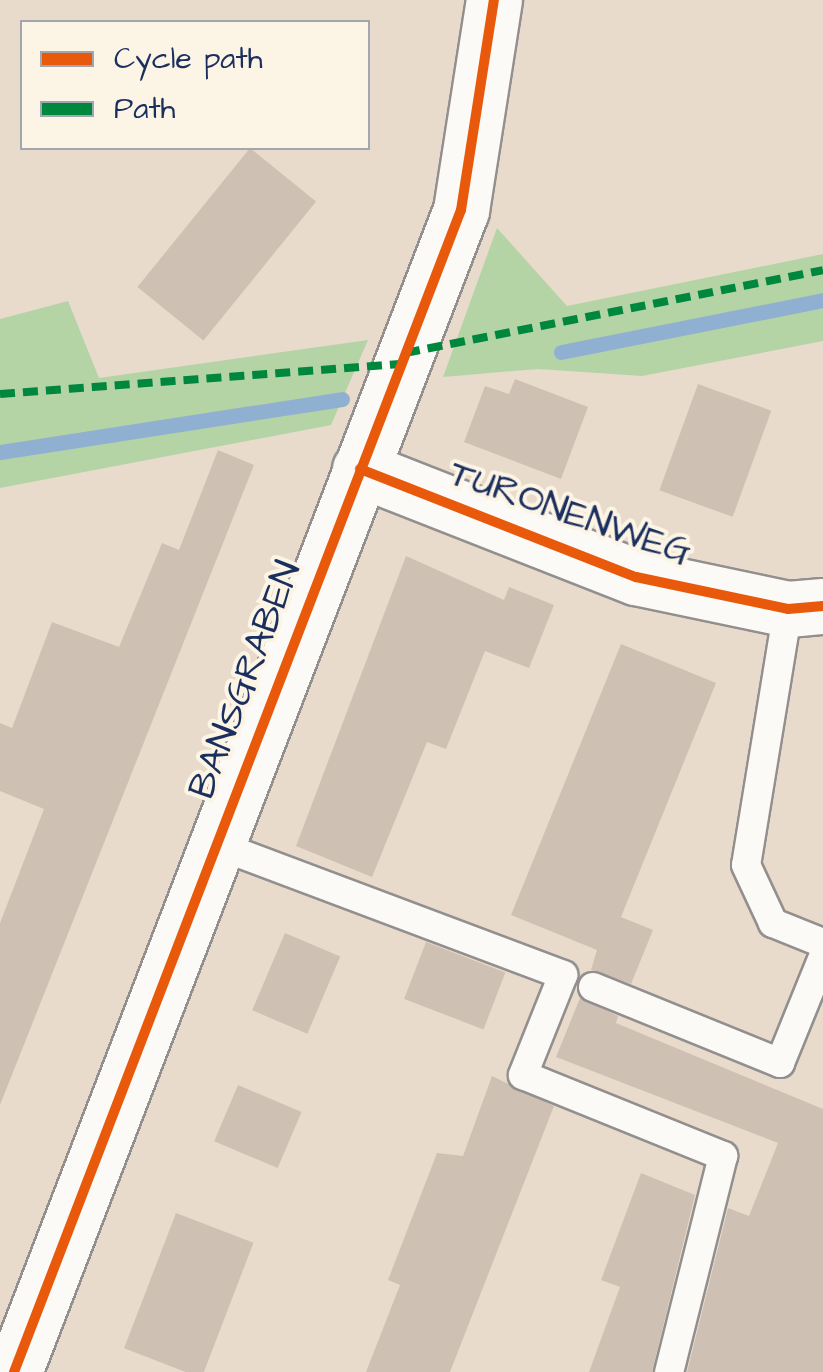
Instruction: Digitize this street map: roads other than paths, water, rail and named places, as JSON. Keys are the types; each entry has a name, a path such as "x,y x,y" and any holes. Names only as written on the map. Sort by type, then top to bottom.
{"street":[{"name":"BANSGRABEN","path":"14,1372 460,210 494,0"},
{"name":"TURONENWEG","path":"360,469 636,577 806,608"}],"lane":[{"path":"806,608 746,865 773,923 823,943"},
{"path":"215,844 564,975 523,1074 723,1156 668,1372"},
{"path":"593,987 780,1063 823,958"}],"waterway":[{"path":"561,352 823,300"},
{"path":"0,452 342,399"}]}
